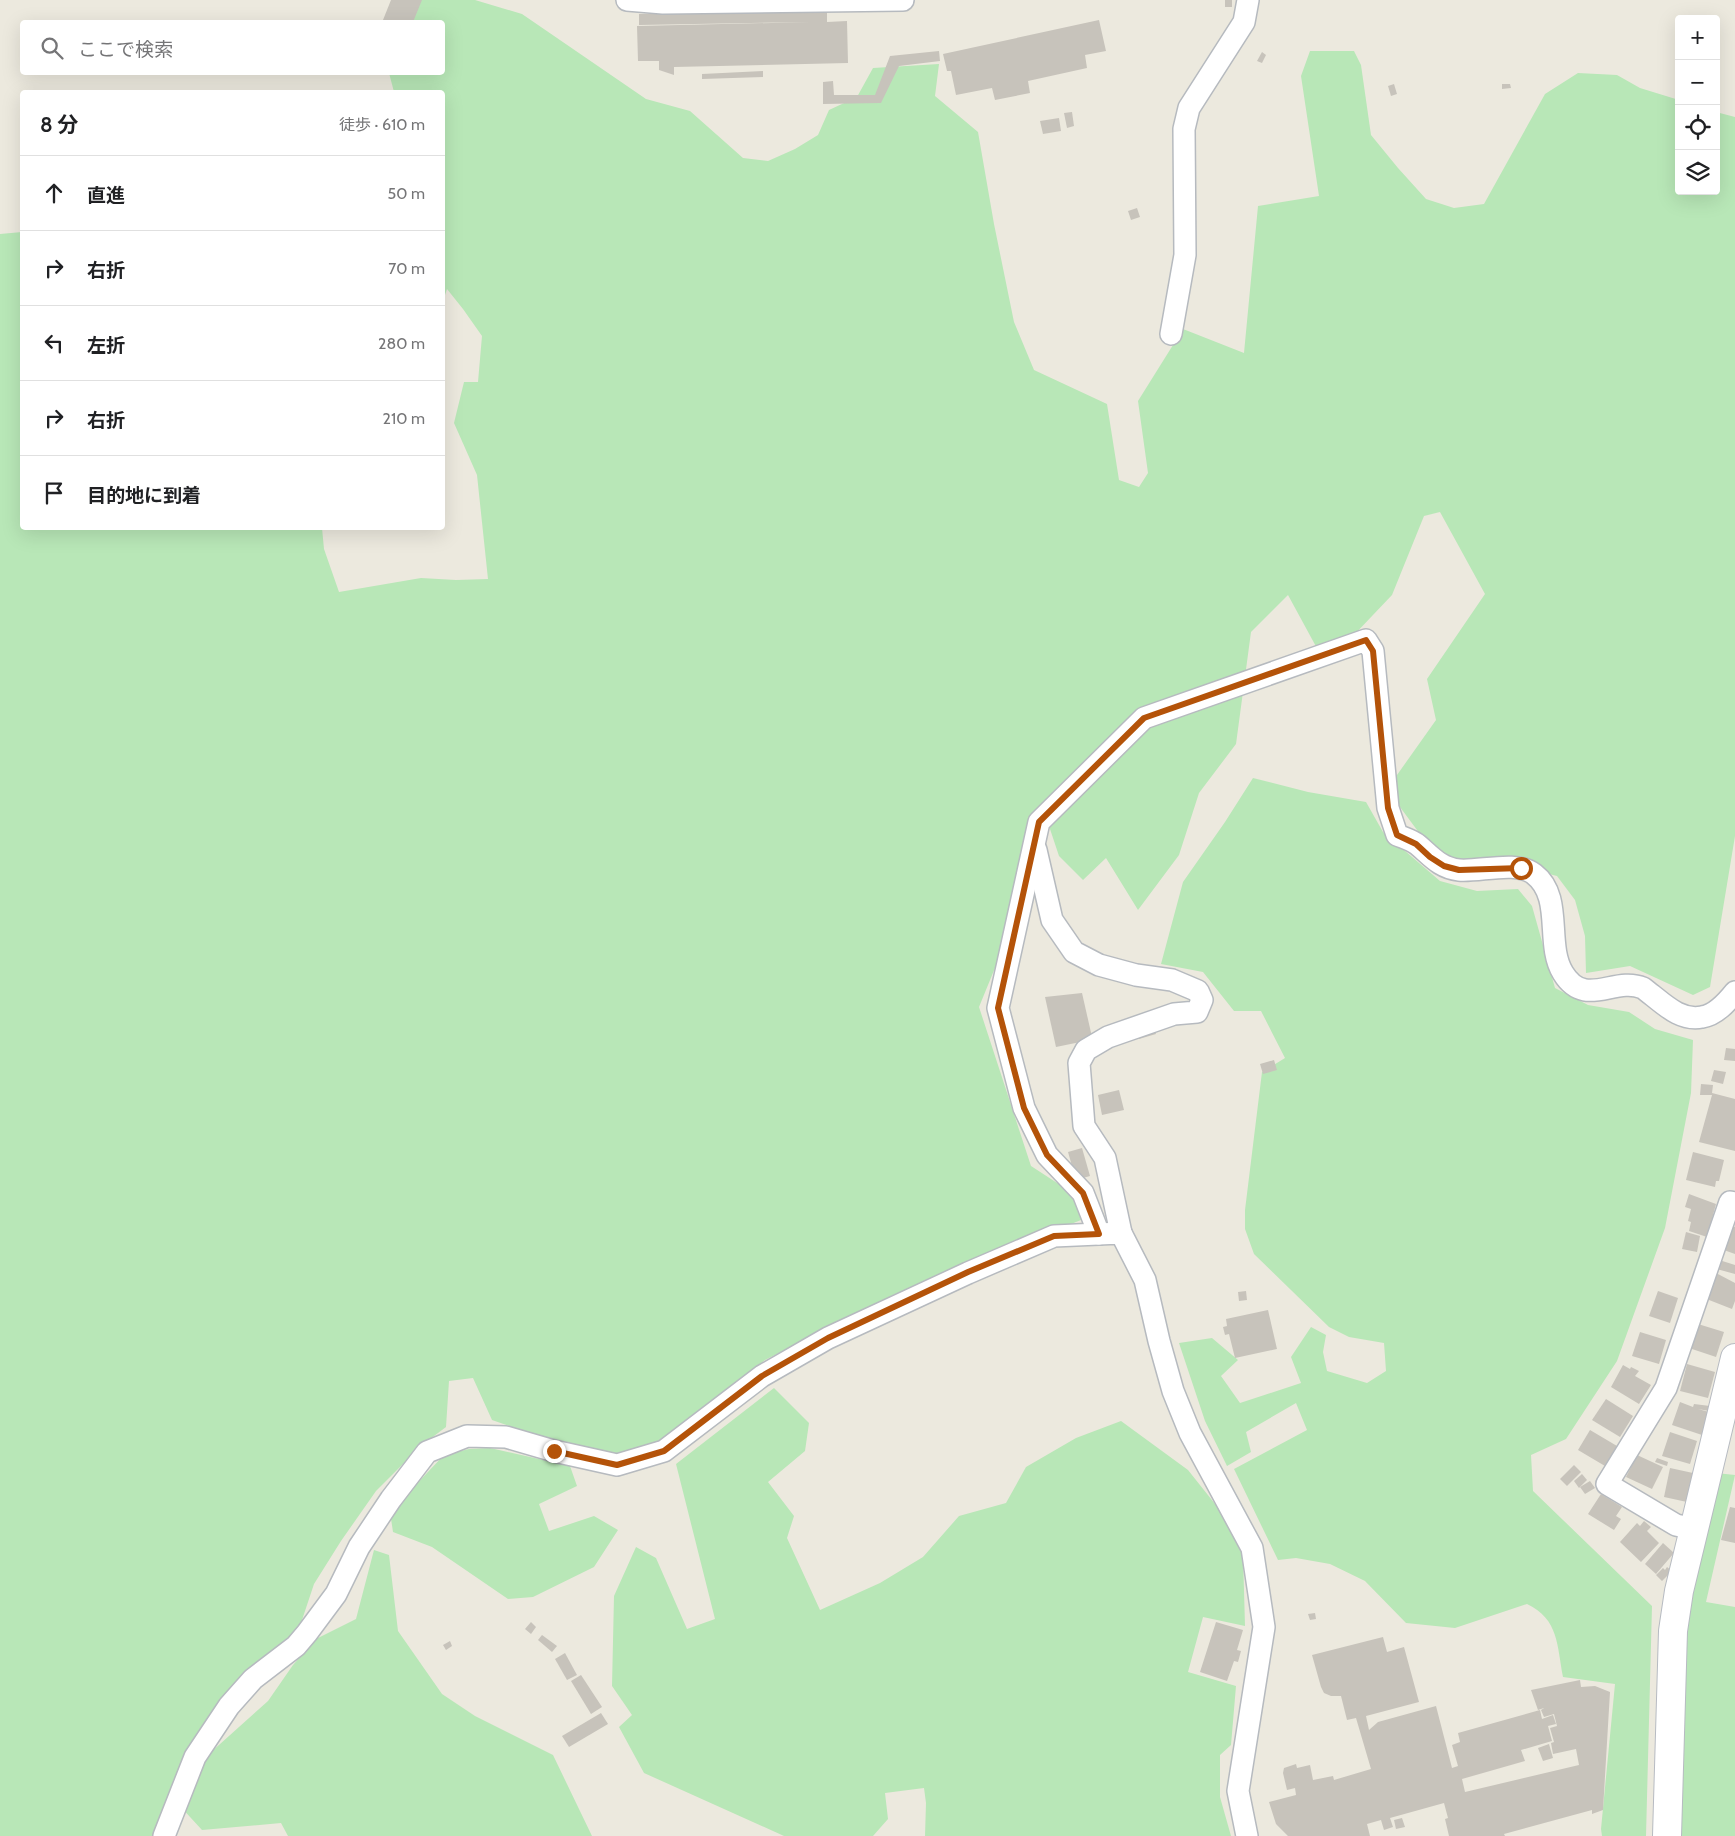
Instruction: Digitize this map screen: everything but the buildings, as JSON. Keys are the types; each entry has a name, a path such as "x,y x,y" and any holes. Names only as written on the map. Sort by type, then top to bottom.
{"street":[{"path":"627,0 663,3 903,0"},
{"path":"1171,334 1186,256 1184,129 1189,108 1244,22 1248,0"},
{"path":"1099,1234 1083,1193 1047,1155 1024,1108 998,1008 1039,822 1144,718 1366,640 1373,651 1388,808 1397,835 1416,844 1430,857 1444,866 1459,870 1521,868 1533,873 1542,883 1549,897 1553,917 1555,957 1563,973 1573,986 1586,991 1630,986 1643,988 1674,1012 1688,1018 1704,1017 1722,1007 1735,992"},
{"path":"1034,845 1052,920 1074,952 1099,965 1136,975 1172,980 1198,991 1202,1000 1197,1012 1174,1014 1108,1037 1086,1050 1079,1063 1084,1126 1105,1158 1121,1233 1145,1280 1173,1391 1190,1433 1252,1548 1264,1627 1238,1791 1247,1836"},
{"path":"1694,1529 1676,1525 1607,1484 1666,1388 1730,1202 1735,1203"},
{"path":"164,1836 195,1757 229,1706 253,1679 296,1646 307,1633 336,1594 359,1548 386,1507 427,1452 466,1436 506,1437 554,1451 617,1465 664,1451 762,1376 828,1338 968,1272 1054,1236 1121,1233"},
{"path":"1667,1836 1673,1630 1679,1591 1735,1358"}],"green space":[{"path":"421,0 475,0 522,14 646,99 690,111 743,158 768,161 795,149 818,135 829,110 857,97 873,68 939,64 935,96 978,132 1014,322 1034,370 1107,404 1119,480 1139,487 1148,473 1138,401 1183,329 1244,353 1258,206 1319,196 1301,76 1310,51 1354,51 1361,65 1371,135 1426,199 1454,208 1484,204 1545,94 1578,73 1617,75 1640,88 1675,99 1675,195 1720,195 1720,113 1735,117 1735,836 1710,987 1693,995 1630,966 1586,973 1585,936 1575,900 1557,876 1517,866 1437,857 1397,803 1397,775 1436,720 1427,679 1485,594 1440,512 1424,516 1392,595 1353,636 1319,652 1288,595 1251,632 1236,744 1199,793 1179,855 1138,910 1106,858 1083,880 1059,856 1044,811 1026,829 1006,941 979,1007 1031,1166 1071,1192 1081,1220 893,1295 765,1360 664,1443 612,1458 557,1443 492,1420 473,1378 449,1381 446,1427 422,1445 376,1491 314,1584 299,1629 290,1640 247,1673 155,1836 0,1836 0,234 20,232 20,530 322,530 324,549 339,592 421,578 488,579 477,475 454,423 464,382 478,382 482,336 447,289 445,295 445,90 393,90 390,75 445,75 445,20 411,20"},
{"path":"1253,778 1308,792 1366,802 1383,832 1440,881 1477,891 1518,889 1532,906 1555,988 1588,1005 1629,1012 1655,1029 1693,1040 1691,1093 1665,1228 1617,1361 1566,1439 1531,1455 1533,1491 1652,1606 1646,1836 1602,1836 1601,1829 1615,1684 1563,1677 1555,1635 1545,1617 1527,1604 1455,1628 1406,1623 1365,1581 1330,1564 1296,1558 1278,1560 1234,1469 1307,1430 1296,1403 1246,1432 1251,1452 1227,1466 1205,1421 1179,1343 1212,1338 1238,1360 1221,1376 1240,1403 1301,1383 1291,1357 1311,1327 1326,1335 1323,1352 1327,1371 1367,1383 1386,1371 1384,1343 1349,1337 1329,1327 1254,1254 1245,1229 1245,1210 1262,1072 1285,1058 1261,1011 1234,1011 1203,972 1161,964 1183,882"},
{"path":"774,1388 809,1423 805,1451 768,1482 794,1516 787,1538 820,1610 880,1583 923,1557 959,1516 1006,1503 1026,1467 1076,1438 1121,1421 1188,1470 1231,1524 1243,1555 1245,1626 1203,1617 1188,1672 1236,1686 1231,1745 1220,1755 1220,1797 1231,1836 925,1836 926,1803 924,1788 885,1793 888,1819 873,1836 784,1836 644,1773 619,1727 632,1715 612,1686 614,1596 636,1547 656,1558 687,1629 715,1619 676,1464"},
{"path":"490,1448 570,1466 577,1486 539,1504 549,1531 594,1516 618,1530 594,1567 533,1597 508,1599 432,1547 393,1532 390,1512 444,1455 469,1449"},
{"path":"1716,1473 1735,1475 1706,1602 1735,1607 1735,1836 1673,1836 1683,1634"},
{"path":"374,1550 389,1555 398,1631 442,1694 475,1716 553,1755 592,1836 288,1836 281,1823 202,1830 179,1805 210,1753 268,1701 293,1665 316,1639 356,1619"}],"route":[{"path":"554,1451 617,1465 664,1451 762,1376 828,1338 968,1272 1054,1236 1099,1234 1083,1193 1047,1155 1024,1108 998,1008 1039,822 1144,718 1366,640 1373,651 1388,808 1397,835 1416,844 1430,857 1444,866 1459,870 1521,868"}]}
